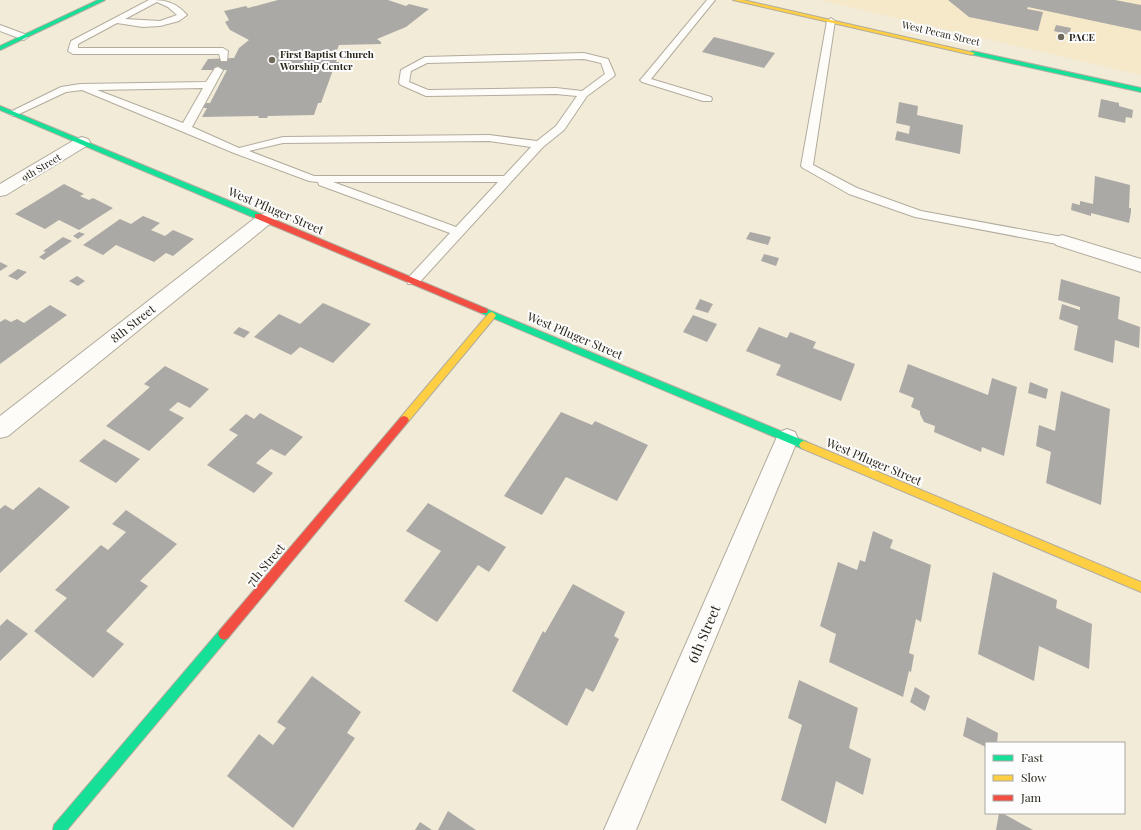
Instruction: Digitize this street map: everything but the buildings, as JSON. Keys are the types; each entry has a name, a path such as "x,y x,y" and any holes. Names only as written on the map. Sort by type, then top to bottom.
{"street":[{"path":"0,48 102,0"},
{"name":"West Pecan Street","path":"736,0 1141,90"},
{"name":"West Pfluger Street","path":"0,108 1141,587"},
{"name":"9th Street","path":"0,191 82,142"},
{"name":"8th Street","path":"0,429 265,219"},
{"path":"1062,241 1141,266"},
{"name":"7th Street","path":"59,830 492,315"},
{"name":"6th Street","path":"620,830 787,439"}],"lane":[{"path":"118,21 144,24 174,22 183,15 171,5 157,0 74,43 73,51 223,51 224,59"},
{"path":"707,99 645,80 711,0"},
{"path":"831,21 807,166 853,191 919,214 1062,241"},
{"path":"0,28 24,37"},
{"path":"413,281 506,179 539,145 560,128 584,94 610,75 605,61 584,56 425,60 406,70 404,83 426,93 556,91 584,94"},
{"path":"186,128 218,70"},
{"path":"13,113 64,89 80,87 210,85"},
{"path":"80,87 186,128 238,151 458,232"},
{"path":"238,151 283,140 489,138 539,145"},
{"path":"313,179 506,179"}],"shaded area":[{"name":"PACE","path":"819,0 1141,0 1141,75"}],"traffic: fast":[{"path":"0,48 102,0"},
{"path":"972,53 1141,90"},
{"path":"0,108 258,216"},
{"path":"484,311 804,445"},
{"path":"59,830 224,634"}],"traffic: slow":[{"path":"736,0 972,53"},
{"path":"404,420 492,315"},
{"path":"804,445 1141,587"}],"traffic: jam":[{"path":"258,216 484,311"},
{"path":"224,634 404,420"}],"place":[{"name":"PACE","path":"1061,37"},
{"name":"First Baptist Church Worship Center","path":"272,60"}]}
